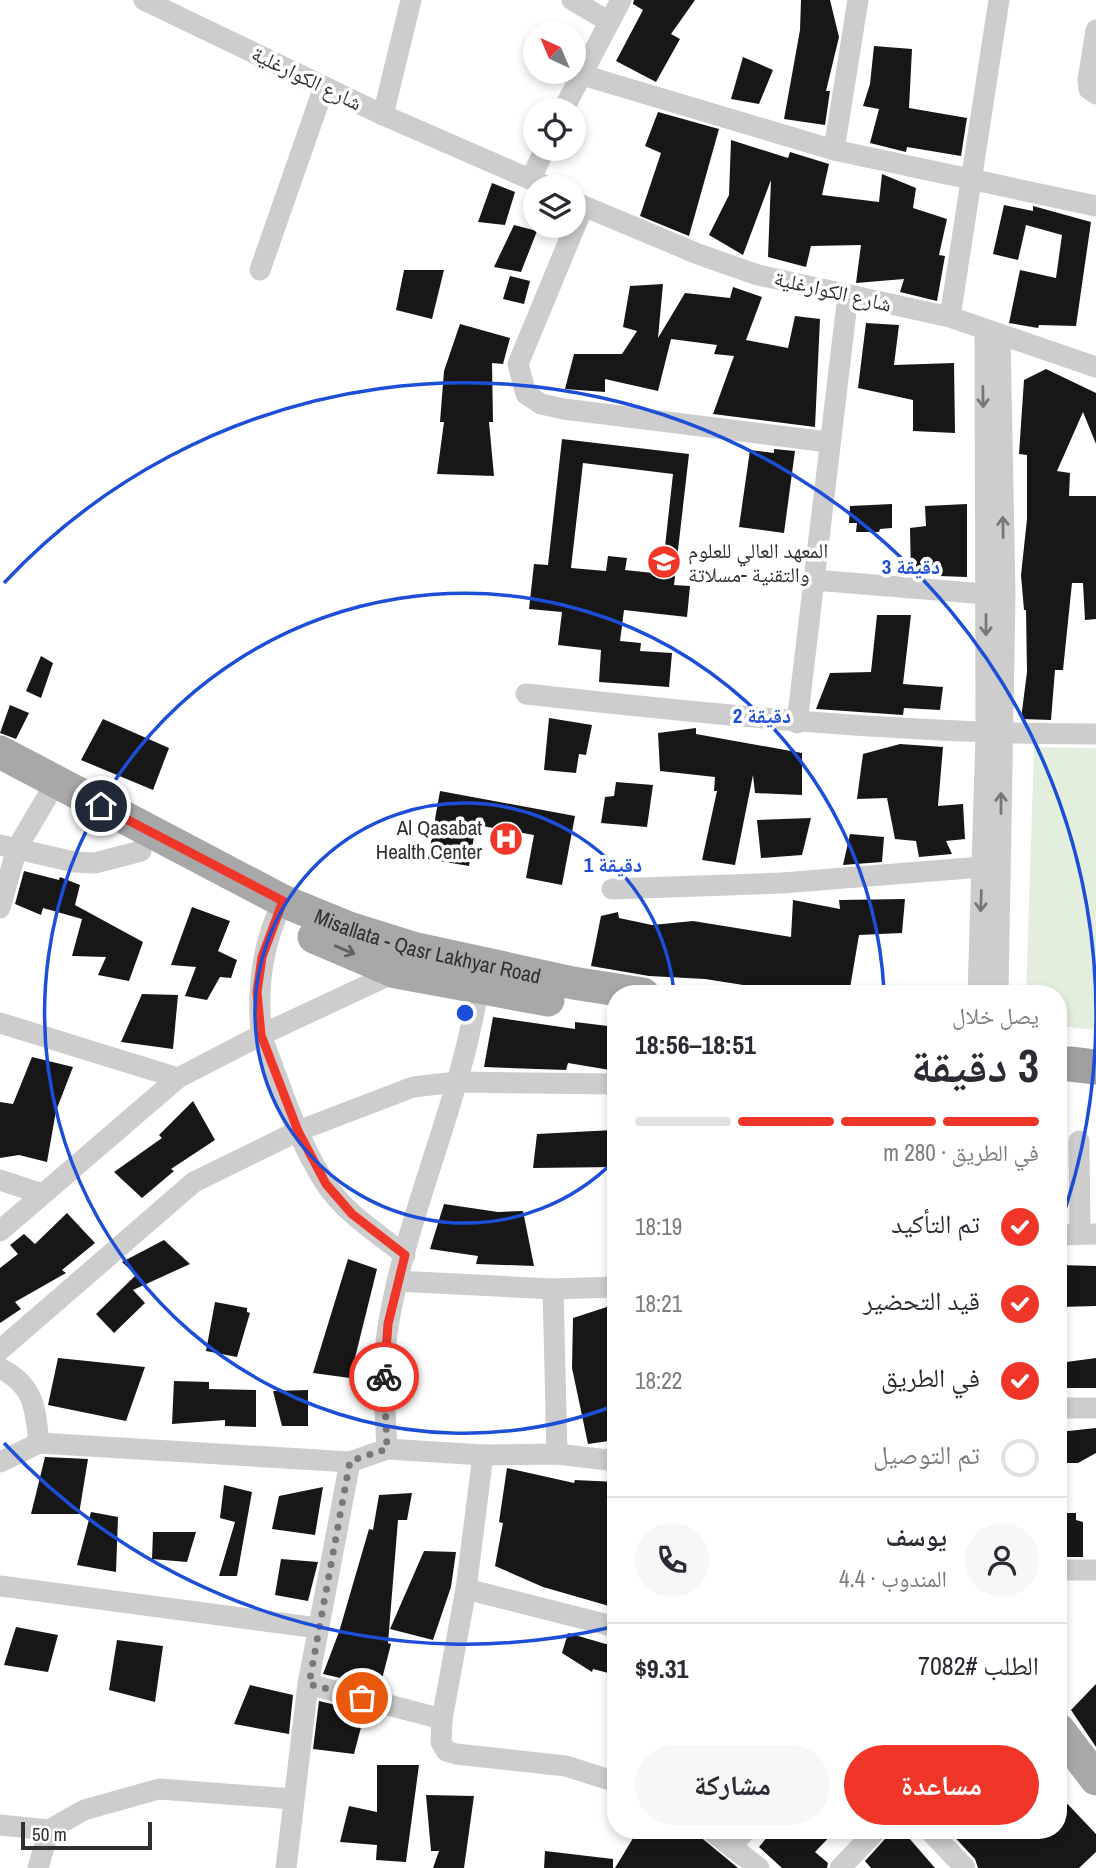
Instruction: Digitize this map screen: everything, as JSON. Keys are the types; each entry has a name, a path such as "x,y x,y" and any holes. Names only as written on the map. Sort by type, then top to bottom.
{"main road":[{"name":"Misallata - Qasr Lakhyar Road","path":"0,752 50,792 278,910 413,948 480,975 607,990"},
{"path":"0,777 50,792 141,851 278,910 396,972 480,975 607,1010"},
{"path":"1067,1741 1096,1779"},
{"path":"1067,1770 1096,1805"}],"street":[{"name":"شارع الكوارغلية","path":"144,0 383,115 524,175"},
{"path":"383,115 411,0"},
{"path":"572,0 608,21"},
{"path":"586,61 621,0"},
{"path":"834,150 858,0"},
{"path":"950,317 999,0"},
{"path":"1096,30 1088,80 1089,89 1096,94"},
{"path":"586,76 834,150 1096,206"},
{"path":"260,270 324,87"},
{"name":"شارع الكوارغلية","path":"586,207 758,275 950,317 992,332 1095,361"},
{"path":"565,238 518,364 526,394 541,404 564,409 828,442"},
{"path":"797,723 828,442 848,295"},
{"path":"992,332 986,594 994,734 998,985"},
{"path":"978,985 982,867 1005,595 992,332"},
{"path":"814,580 986,594"},
{"path":"526,694 797,723 994,734 1096,734"},
{"path":"0,908 8,846 50,792"},
{"path":"8,846 74,862 95,863 141,851"},
{"path":"612,889 782,883 982,867"},
{"path":"278,910 262,957 257,992 261,1035 298,1131 326,1184 352,1214 405,1255"},
{"path":"0,1231 178,1078 261,1035 396,972"},
{"path":"387,1449 383,1374 397,1281 457,1082 480,975"},
{"path":"0,1023 178,1078"},
{"path":"0,1350 194,1182 298,1131 414,1087 457,1082 607,1084"},
{"path":"1078,1234 1079,1141"},
{"path":"0,1180 42,1194"},
{"path":"397,1281 554,1289 607,1287"},
{"path":"554,1289 557,1454"},
{"path":"0,1368 23,1384 35,1403 38,1443"},
{"path":"1067,1408 1096,1408"},
{"path":"0,1462 38,1443 350,1461 387,1449 483,1455 557,1454 607,1460"},
{"path":"483,1455 466,1590 440,1742 446,1751 478,1758 566,1766 607,1779"},
{"path":"286,1868 309,1684 350,1461"},
{"path":"1067,1570 1096,1570"},
{"path":"0,1586 318,1628"},
{"path":"466,1590 607,1625"},
{"path":"309,1684 442,1718"},
{"path":"0,1825 49,1830 83,1810 159,1789 293,1799"},
{"path":"38,1868 49,1830"},
{"path":"722,1839 758,1868"},
{"path":"731,1846 738,1839"},
{"path":"840,1868 868,1839"},
{"path":"938,1839 965,1868"}],"green space":[{"path":"1034,747 1096,748 1096,1030 1067,1027 1067,985 1026,985"}],"building":[{"path":"634,0 695,0 671,34 680,39 656,82 616,61 643,10 633,4"},
{"path":"801,0 830,0 839,37 826,91 830,91 825,125 784,119 800,30"},
{"path":"874,46 912,49 909,108 967,118 961,156 907,147 906,152 870,143 879,109 863,106 870,84"},
{"path":"743,57 773,70 759,104 731,99"},
{"path":"658,112 719,129 689,236 640,216 661,153 645,146"},
{"path":"731,140 788,158 790,152 829,164 822,195 879,202 882,174 916,188 913,208 947,219 939,255 945,256 937,301 900,292 904,279 856,283 861,245 811,246 806,267 768,257 771,180 743,255 709,235 729,195"},
{"path":"492,183 515,192 505,225 478,222"},
{"path":"1004,205 1033,211 1033,206 1091,222 1076,326 1039,325 1038,328 1009,323 1020,270 1056,278 1062,235 1026,225 1018,260 993,254"},
{"path":"514,225 523,227 523,238 534,238 521,272 494,267"},
{"path":"404,270 444,270 432,319 396,310"},
{"path":"510,276 530,281 524,304 503,299"},
{"path":"663,284 658,338 685,293 730,298 733,287 762,297 746,340 788,348 795,316 820,319 815,427 713,414 734,356 714,354 717,345 671,339 658,391 605,379 605,392 565,389 574,354 622,354 637,331 623,327 630,286"},
{"path":"866,323 899,325 894,365 954,363 955,433 913,431 913,400 858,388"},
{"path":"460,324 510,338 503,364 492,363 493,422 489,422 494,476 437,474 444,422 440,422 444,371"},
{"path":"1046,369 1096,393 1096,444 1083,412 1057,471 1070,473 1069,496 1096,496 1096,619 1085,620 1083,583 1072,583 1063,670 1055,670 1051,720 1021,719 1027,672 1026,610 1021,575 1027,519 1027,455 1019,454 1024,380"},
{"path":"562,439 689,454 674,585 690,586 687,617 624,610 620,641 641,643 640,651 672,653 669,687 599,682 601,650 558,645 562,612 529,609 534,564 548,565","holes":["583,463 673,474 662,574 625,570 627,558 608,556 606,571 571,568"]},
{"path":"774,449 795,451 784,533 739,527 750,450 774,453"},
{"path":"892,504 892,528 880,529 879,532 856,532 857,523 849,523 850,506"},
{"path":"967,504 967,577 911,575 910,528 926,526 925,506"},
{"path":"877,615 911,615 903,684 943,687 940,710 904,708 903,715 816,709 830,673 871,672"},
{"path":"41,656 53,663 41,698 26,691"},
{"path":"10,705 29,713 16,739 0,733"},
{"path":"549,718 592,725 586,755 579,754 576,773 544,770"},
{"path":"103,719 169,748 153,790 81,760"},
{"path":"696,728 696,734 802,753 802,795 755,793 753,775 735,865 702,860 717,791 714,791 715,777 660,771 658,733"},
{"path":"900,744 943,747 938,806 963,804 965,839 946,841 952,854 919,857 916,841 895,839 887,798 857,799 863,754"},
{"path":"616,782 653,785 647,827 601,823 605,797 614,796"},
{"path":"440,791 575,816 562,885 526,878 534,835 476,825 469,866 428,859"},
{"path":"811,818 802,855 761,858 757,820"},
{"path":"850,834 884,837 882,862 843,865"},
{"path":"24,871 59,880 60,877 80,885 75,905 143,942 129,981 98,975 106,957 72,956 82,919 43,908 41,915 15,904"},
{"path":"905,899 902,933 859,935 851,985 743,985 705,979 649,976 591,966 601,916 618,912 619,918 652,925 693,921 791,937 793,900 840,909 839,900"},
{"path":"192,907 230,921 218,951 237,960 231,978 220,977 207,1000 185,996 196,967 171,965"},
{"path":"142,994 178,995 173,1049 121,1042"},
{"path":"493,1017 575,1029 575,1022 607,1026 607,1070 568,1063 566,1070 484,1067"},
{"path":"32,1057 73,1067 56,1111 47,1162 19,1155 0,1158 0,1102 13,1104"},
{"path":"193,1101 215,1140 171,1169 174,1171 142,1198 114,1172 162,1138 159,1135"},
{"path":"607,1130 607,1167 533,1168 537,1134"},
{"path":"444,1204 498,1212 523,1211 534,1266 476,1264 478,1256 430,1249"},
{"path":"67,1213 95,1243 62,1270 66,1273 15,1302 21,1309 0,1323 0,1268 18,1254 10,1245 24,1234 35,1244"},
{"path":"164,1240 190,1264 133,1290 145,1303 114,1333 96,1314 136,1275 122,1262"},
{"path":"348,1259 377,1269 350,1378 313,1373"},
{"path":"1067,1265 1096,1266 1096,1306 1067,1307"},
{"path":"215,1302 247,1308 250,1313 237,1357 206,1351"},
{"path":"607,1307 607,1441 588,1444 572,1368 573,1318"},
{"path":"58,1358 145,1367 126,1421 48,1405"},
{"path":"1096,1358 1096,1388 1067,1388 1067,1362"},
{"path":"174,1381 209,1382 209,1389 256,1390 256,1427 225,1426 225,1420 172,1424"},
{"path":"308,1390 308,1426 282,1426 273,1391"},
{"path":"1096,1428 1096,1453 1078,1463 1067,1463 1067,1431"},
{"path":"45,1457 88,1459 79,1514 31,1514"},
{"path":"507,1468 574,1483 575,1480 607,1482 607,1605 543,1587 495,1566 503,1523 499,1522"},
{"path":"224,1485 252,1492 237,1576 219,1576 235,1522 220,1518"},
{"path":"323,1487 315,1535 272,1529 279,1496"},
{"path":"412,1493 407,1520 398,1520 388,1643 391,1644 382,1679 373,1678 371,1685 323,1674 339,1632 369,1529 373,1530 379,1495"},
{"path":"91,1512 118,1517 116,1572 77,1565"},
{"path":"1067,1513 1076,1513 1076,1520 1083,1522 1083,1557 1067,1557"},
{"path":"153,1532 196,1532 187,1562 152,1559"},
{"path":"424,1551 456,1552 451,1587 433,1640 390,1629"},
{"path":"281,1559 318,1562 308,1601 275,1595"},
{"path":"16,1627 58,1635 48,1672 4,1665"},
{"path":"568,1633 607,1644 607,1673 593,1669 592,1672 562,1653"},
{"path":"117,1640 163,1646 155,1702 109,1690"},
{"path":"1096,1684 1096,1747 1071,1710"},
{"path":"250,1685 293,1695 289,1734 234,1724"},
{"path":"319,1701 365,1712 354,1754 313,1749"},
{"path":"377,1765 419,1765 406,1862 376,1860 377,1845 340,1842 349,1806 377,1812"},
{"path":"426,1795 474,1796 464,1868 433,1868 439,1851 431,1851"},
{"path":"1067,1803 1096,1834 1096,1852 1079,1868 978,1868 975,1859 956,1839 1067,1839"},
{"path":"633,1839 703,1839 738,1868 615,1868"},
{"path":"766,1839 827,1839 815,1852 828,1863 827,1868 782,1868 759,1847"},
{"path":"885,1839 910,1839 935,1868 871,1868 865,1861"},
{"path":"545,1851 613,1859 613,1868 544,1868"}],"way so far":[{"path":"362,1698 309,1684 350,1461 387,1449 384,1377"}],"place":[{"name":"المعهد العالي للعلوم والتقنية -مسلاتة","path":"664,562"},
{"name":"Al Qasabat Health Center","path":"506,839"}],"route":[{"path":"101,806 283,901 262,957 257,992 261,1035 298,1131 326,1184 352,1214 405,1255 388,1324 384,1377"}]}
